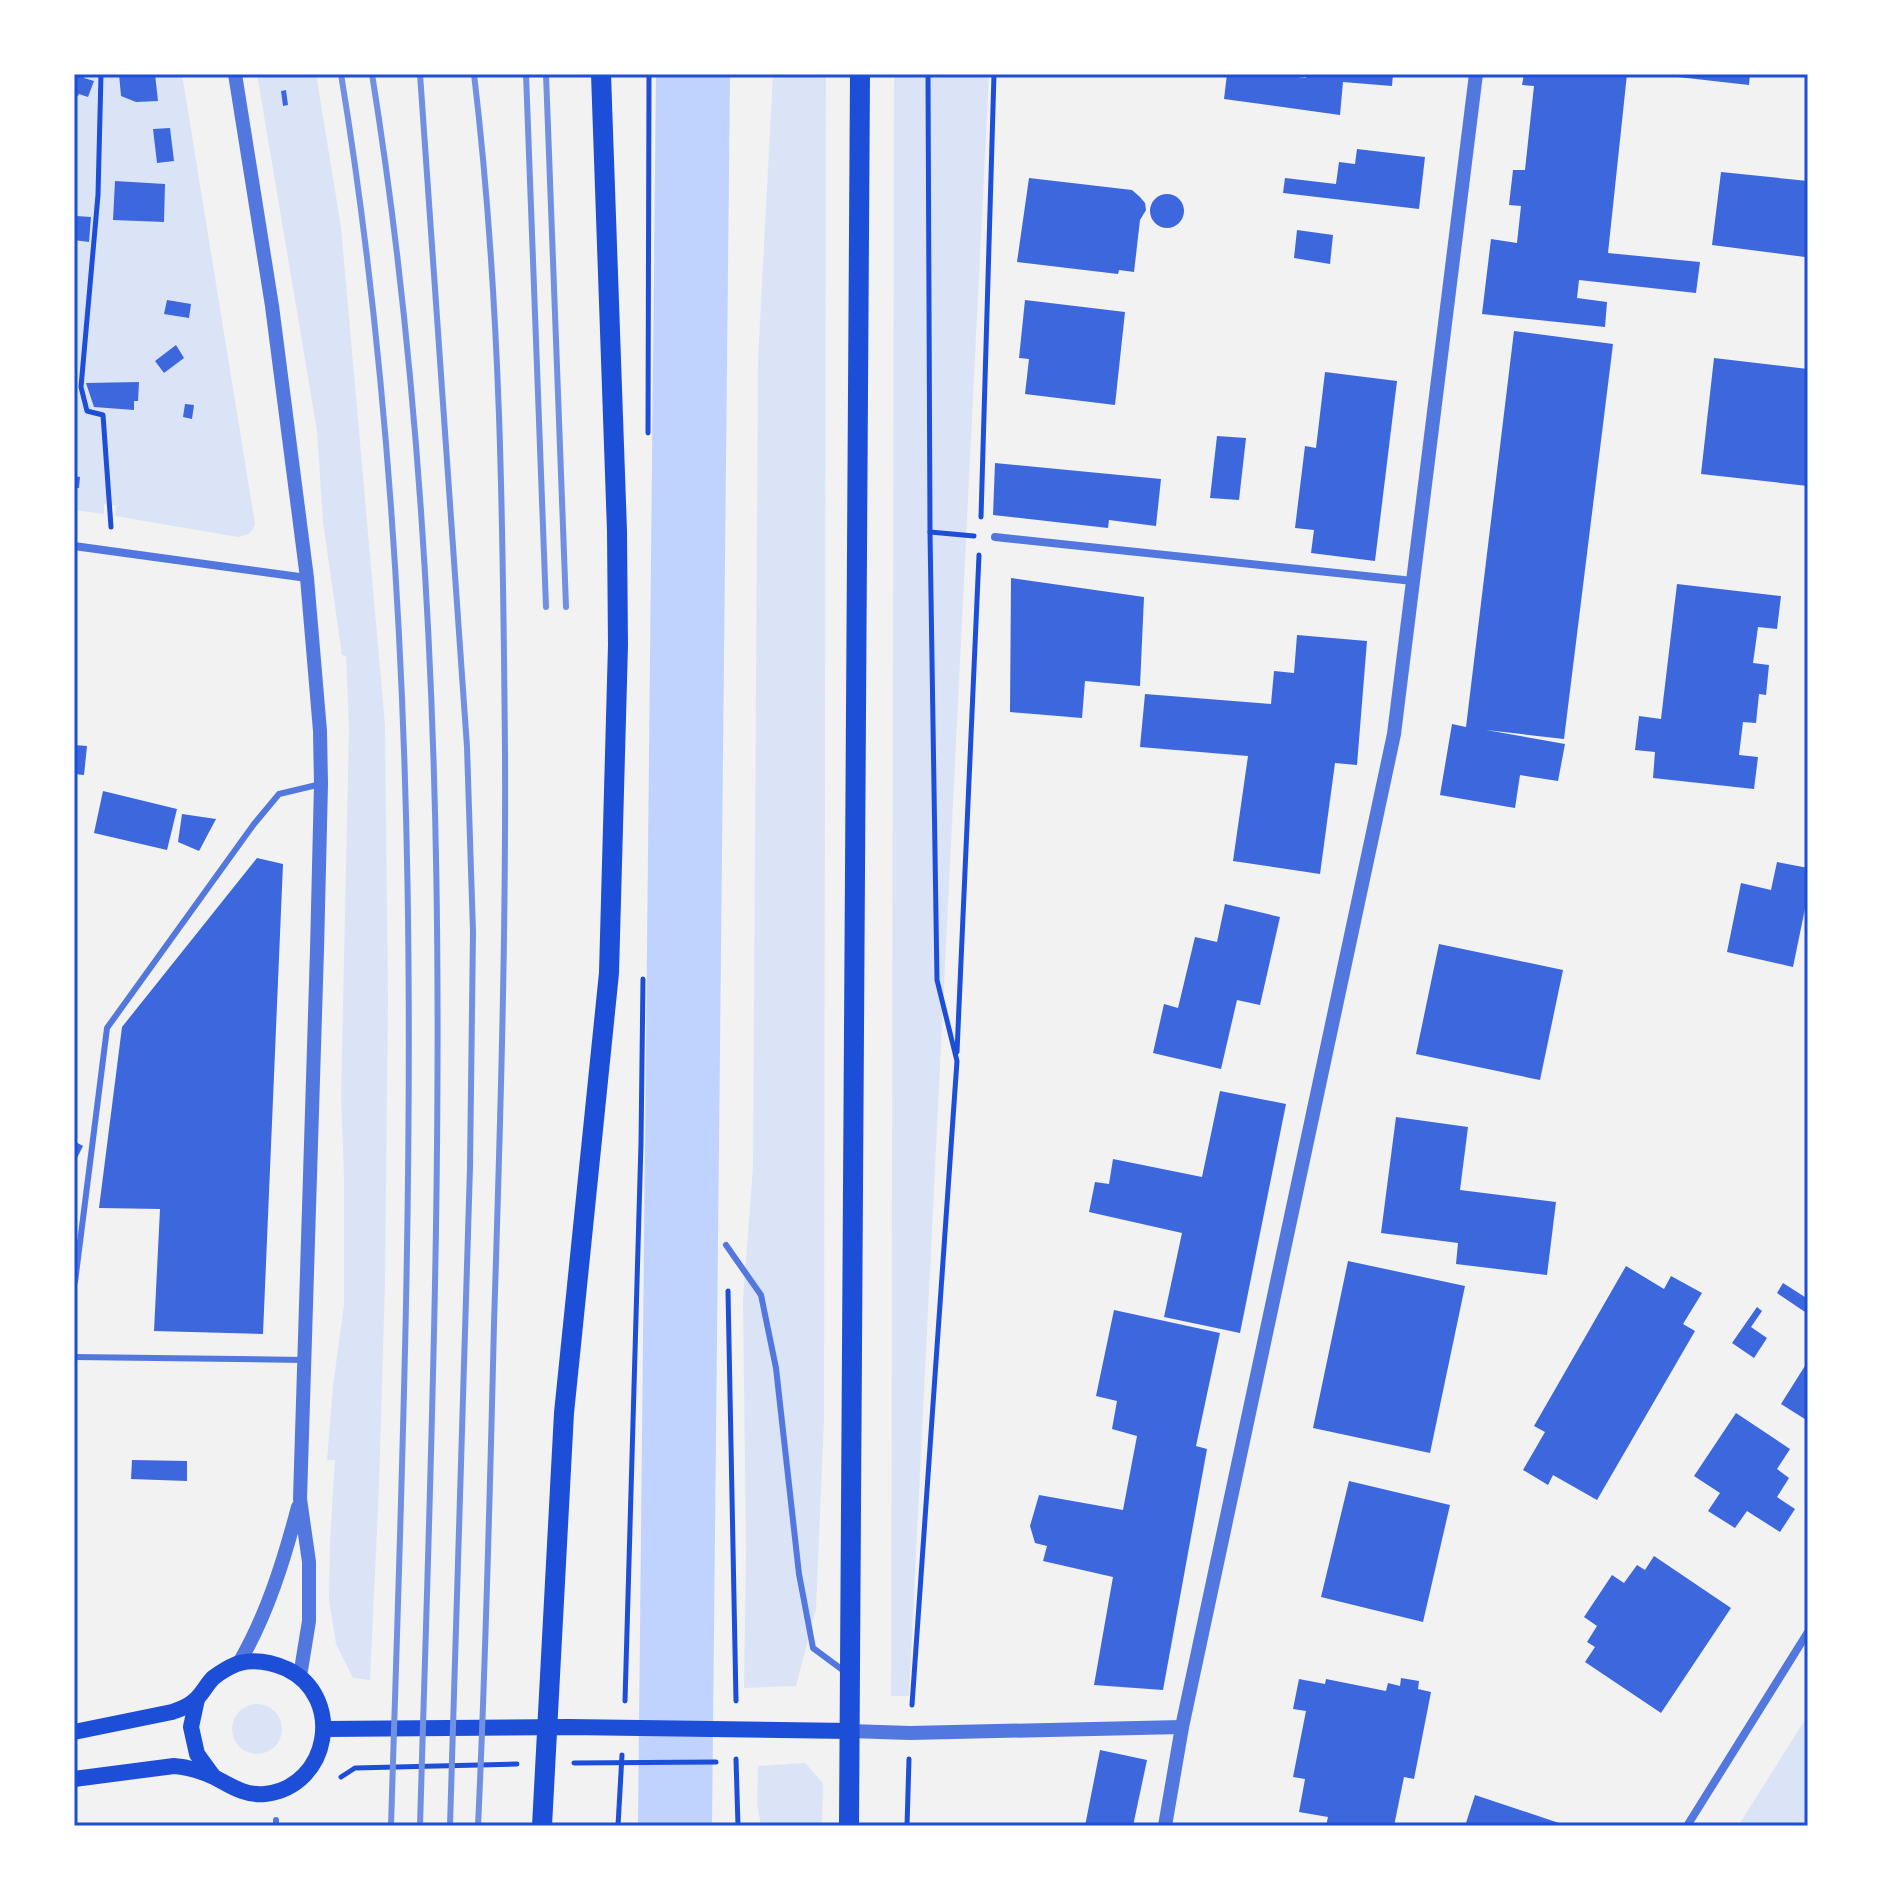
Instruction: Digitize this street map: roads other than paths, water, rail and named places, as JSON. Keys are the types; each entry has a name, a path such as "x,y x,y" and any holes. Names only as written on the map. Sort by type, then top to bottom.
{"main road":[{"path":"542,1826 564,1413 609,973 618,645 601,74"},
{"path":"849,1826 860,74"},
{"path":"74,1732 155,1717 180,1709 197,1699 215,1676 239,1663 271,1662 300,1676 313,1691 322,1709 324,1729 320,1753 307,1773 288,1787 265,1794 238,1791 190,1767 174,1766 74,1779"},
{"path":"197,1699 191,1727 197,1754 214,1777"},
{"path":"324,1729 577,1727 850,1731"}],"street":[{"path":"235,74 272,306 307,578 316,668 321,784 300,1499 309,1562 309,1621 300,1676"},
{"path":"1165,1826 1182,1727 1394,734 1476,74"},
{"path":"995,537 1413,581"},
{"path":"74,546 307,578"},
{"path":"239,1663 267,1606 300,1499"},
{"path":"1687,1826 1808,1632"},
{"path":"850,1731 910,1733 1182,1727"}],"lane":[{"path":"75,1282 107,1028 279,794 321,784"},
{"path":"74,1216 84,1217"},
{"path":"726,1245 761,1295 776,1368 799,1574 813,1648 850,1676"},
{"path":"74,1357 305,1360"}],"waterway":[{"path":"675,1826 693,74"}],"railway":[{"path":"341,74 371,292 391,510 403,729 408,948 408,1168 391,1826"},
{"path":"372,74 401,292 421,510 433,729 437,1168 420,1826"},
{"path":"420,74 467,747 473,932 470,1167 450,1826"},
{"path":"474,74 495,327 505,751 500,1109 478,1826"},
{"path":"526,74 546,607"},
{"path":"546,74 566,607"}]}
